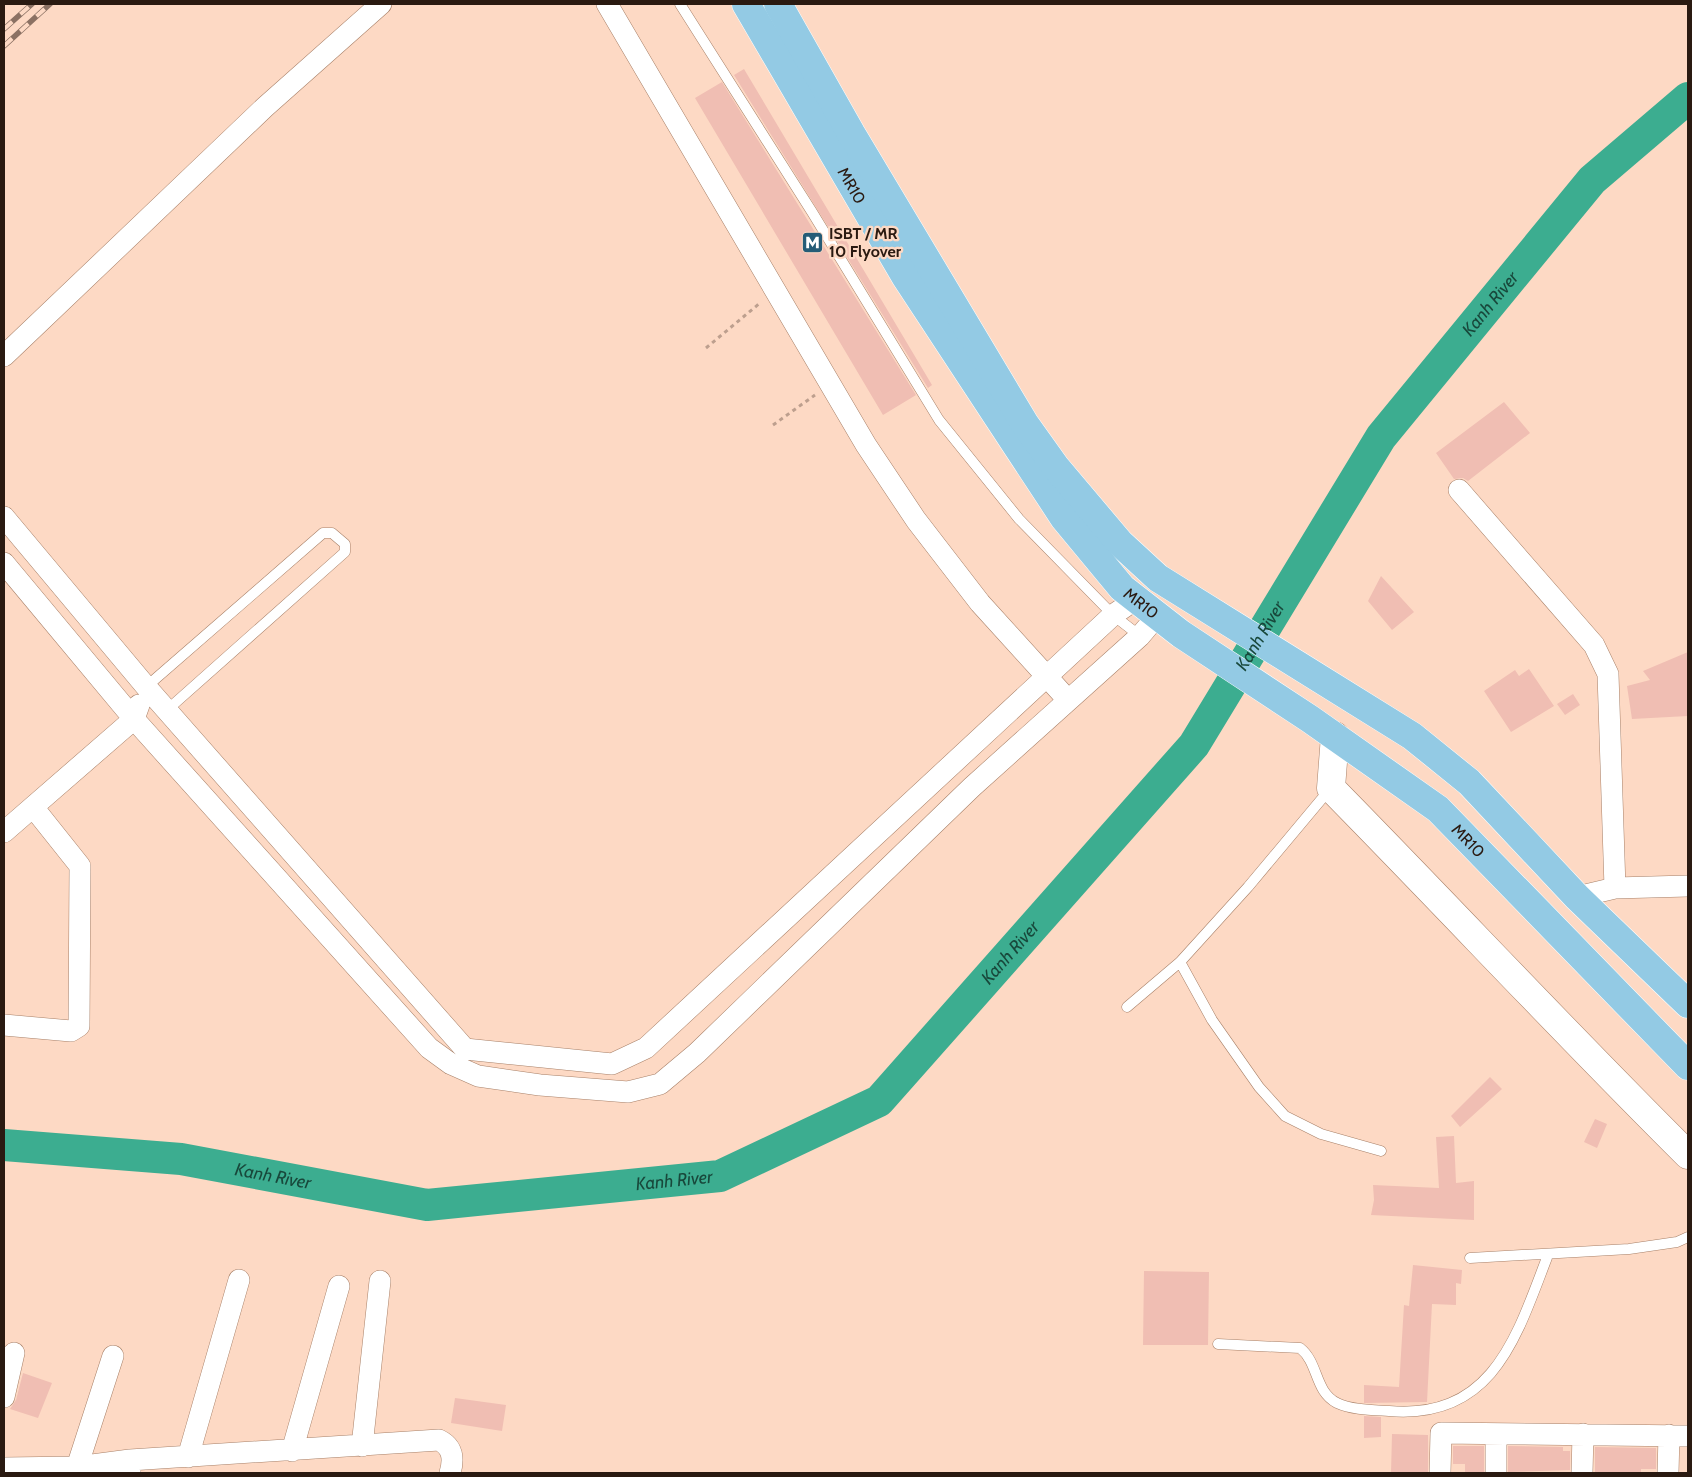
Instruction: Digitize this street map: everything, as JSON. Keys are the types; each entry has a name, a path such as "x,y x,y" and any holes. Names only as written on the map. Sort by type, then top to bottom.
{"main road":[{"name":"MR10","path":"778,4 851,133 1025,424 1055,466 1120,543 1158,578 1196,604 1412,736 1468,782 1577,897 1688,1004"},
{"name":"MR10","path":"749,9 911,284 1064,518 1122,588 1136,598 1149,626 1181,634 1335,736 1438,809 1688,1066"}],"street":[{"path":"4,356 265,107 381,4"},
{"path":"607,4 866,446 916,520 980,603 1068,700"},
{"path":"1459,490 1594,645 1603,660 1608,674 1610,710 1614,888"},
{"path":"4,517 166,711 465,1048 612,1064 646,1048 1113,615 1136,598"},
{"path":"4,563 134,719 429,1048 451,1064 478,1076 540,1085 628,1092 660,1084 697,1053 972,787 1149,626"},
{"path":"134,719 146,687"},
{"path":"4,832 134,719 166,711"},
{"path":"1335,736 1331,788 1444,904 1583,1052 1688,1155"},
{"path":"4,1025 71,1031 79,1026 80,866 34,807"},
{"path":"1577,897 1614,888 1688,886"},
{"path":"188,1457 239,1280"},
{"path":"362,1446 380,1281"},
{"path":"292,1450 339,1286"},
{"path":"4,1397 14,1353"},
{"path":"77,1467 113,1356"},
{"path":"1440,1473 1442,1434 1678,1436 1668,1473"},
{"path":"1496,1434 1496,1473"},
{"path":"1582,1473 1583,1434"},
{"path":"4,1468 29,1470 77,1467 130,1467 188,1457 439,1440 450,1448 452,1453 450,1473"}],"lane":[{"path":"680,4 812,212 939,420 1019,519 1113,615 1149,626"},
{"path":"146,687 323,533 332,533 345,544 345,552 166,711"},
{"path":"1127,1007 1180,962 1248,887 1331,788"},
{"path":"1180,962 1212,1020 1259,1087 1285,1116 1321,1134 1382,1151"},
{"path":"1470,1258 1629,1249 1677,1242 1688,1237"},
{"path":"1218,1344 1300,1348 1314,1364 1319,1383 1326,1396 1337,1403 1352,1408 1410,1413 1439,1409 1463,1398 1490,1375 1516,1336 1548,1254"}],"path":[{"path":"706,348 774,291"},
{"path":"772,425 830,384"}],"building":[{"path":"744,69 932,385 928,388 734,75"},
{"name":"ISBT / MR 10 Flyover","path":"722,82 916,395 883,415 695,98"},
{"path":"1504,402 1530,433 1468,481 1463,478 1454,479 1436,453"},
{"path":"1381,576 1414,612 1392,630 1368,601"},
{"path":"1688,652 1688,716 1632,719 1627,686 1650,680 1643,671"},
{"path":"1529,669 1554,706 1511,732 1484,691 1515,670 1519,676"},
{"path":"1573,694 1580,705 1565,715 1557,704"},
{"path":"1490,1077 1502,1089 1460,1127 1451,1116"},
{"path":"1595,1119 1607,1124 1597,1148 1584,1142"},
{"path":"1454,1136 1456,1183 1474,1181 1474,1220 1371,1215 1374,1200 1373,1185 1439,1188 1436,1137"},
{"path":"1413,1265 1462,1270 1461,1284 1456,1283 1456,1305 1432,1304 1427,1402 1364,1403 1364,1385 1399,1387 1404,1305 1409,1306"},
{"path":"1144,1271 1209,1272 1208,1345 1143,1345"},
{"path":"23,1373 52,1383 38,1418 10,1409 16,1400"},
{"path":"455,1398 506,1405 502,1431 451,1423"},
{"path":"1364,1416 1381,1417 1381,1437 1364,1438"},
{"path":"1392,1434 1428,1435 1428,1473 1391,1473"},
{"path":"1453,1446 1484,1446 1484,1473 1465,1473 1465,1464 1453,1464"},
{"path":"1508,1446 1563,1447 1563,1451 1570,1451 1570,1470 1508,1472"},
{"path":"1595,1447 1656,1448 1656,1469 1641,1469 1641,1473 1595,1472"}],"waterway":[{"name":"Kanh River","path":"4,1145 181,1159 427,1205 720,1176 879,1101 1194,745 1381,437 1592,180 1688,98"}],"railway":[{"path":"4,29 32,4"},
{"path":"4,46 50,4"}],"place":[{"name":"ISBT / MR 10 Flyover","path":"813,242"}]}
